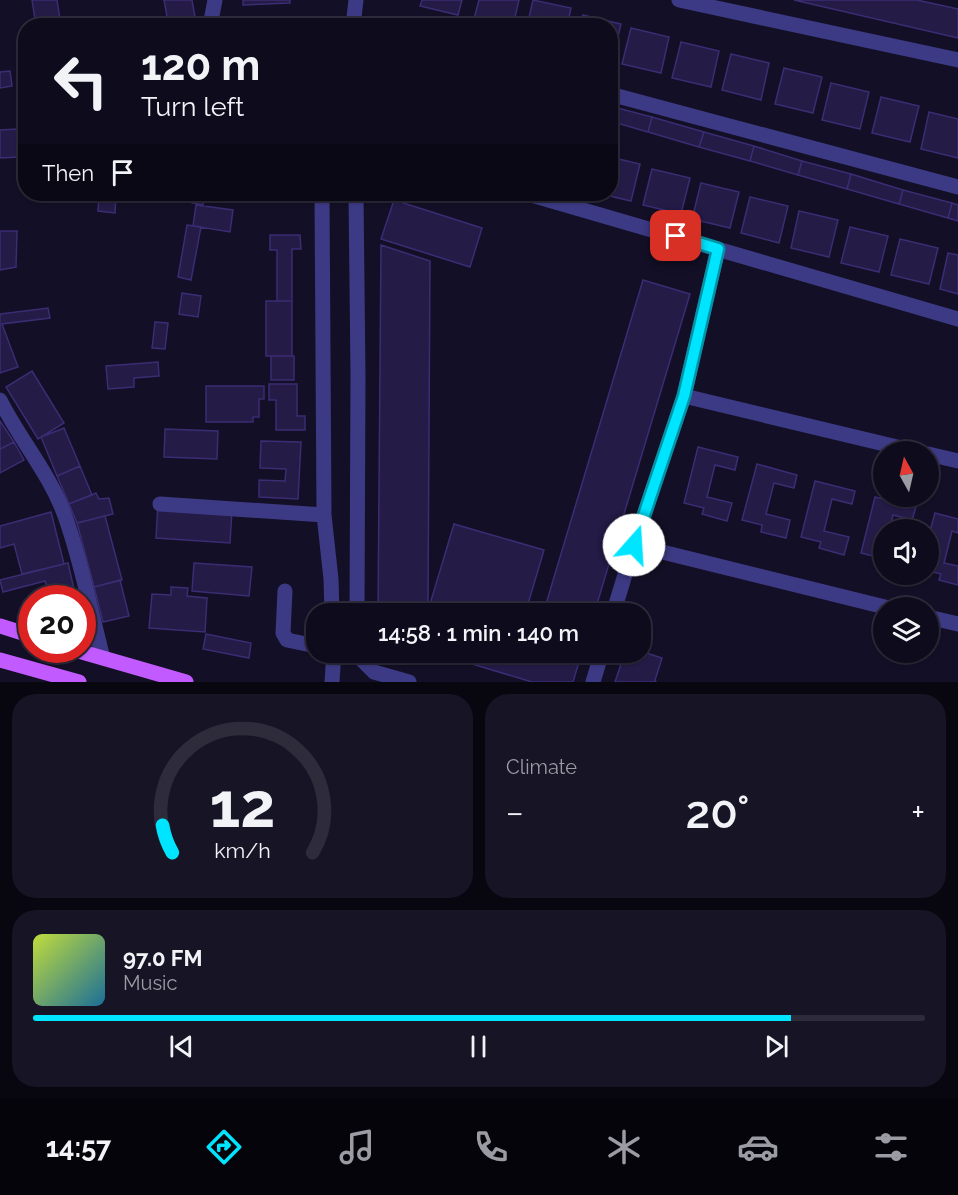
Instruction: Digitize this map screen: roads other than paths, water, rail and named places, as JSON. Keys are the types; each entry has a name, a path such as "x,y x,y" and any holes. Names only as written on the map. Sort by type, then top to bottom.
{"main road":[{"path":"0,626 18,632"},
{"path":"96,656 186,682"},
{"path":"0,660 79,682"}],"street":[{"path":"212,18 215,0"},
{"path":"354,18 356,0"},
{"path":"679,0 958,60"},
{"path":"618,96 958,187"},
{"path":"322,201 324,515 332,603"},
{"path":"356,201 357,603"},
{"path":"552,201 958,318"},
{"path":"616,603 684,396 718,249"},
{"path":"684,396 873,441"},
{"path":"0,400 12,424 43,470 65,516 103,658"},
{"path":"939,457 958,461"},
{"path":"160,504 324,515"},
{"path":"634,545 873,604"},
{"path":"285,591 283,633 287,640 306,644"},
{"path":"939,620 958,624"},
{"path":"332,682 333,663"},
{"path":"365,663 374,672 409,682"},
{"path":"593,682 599,663"}]}
